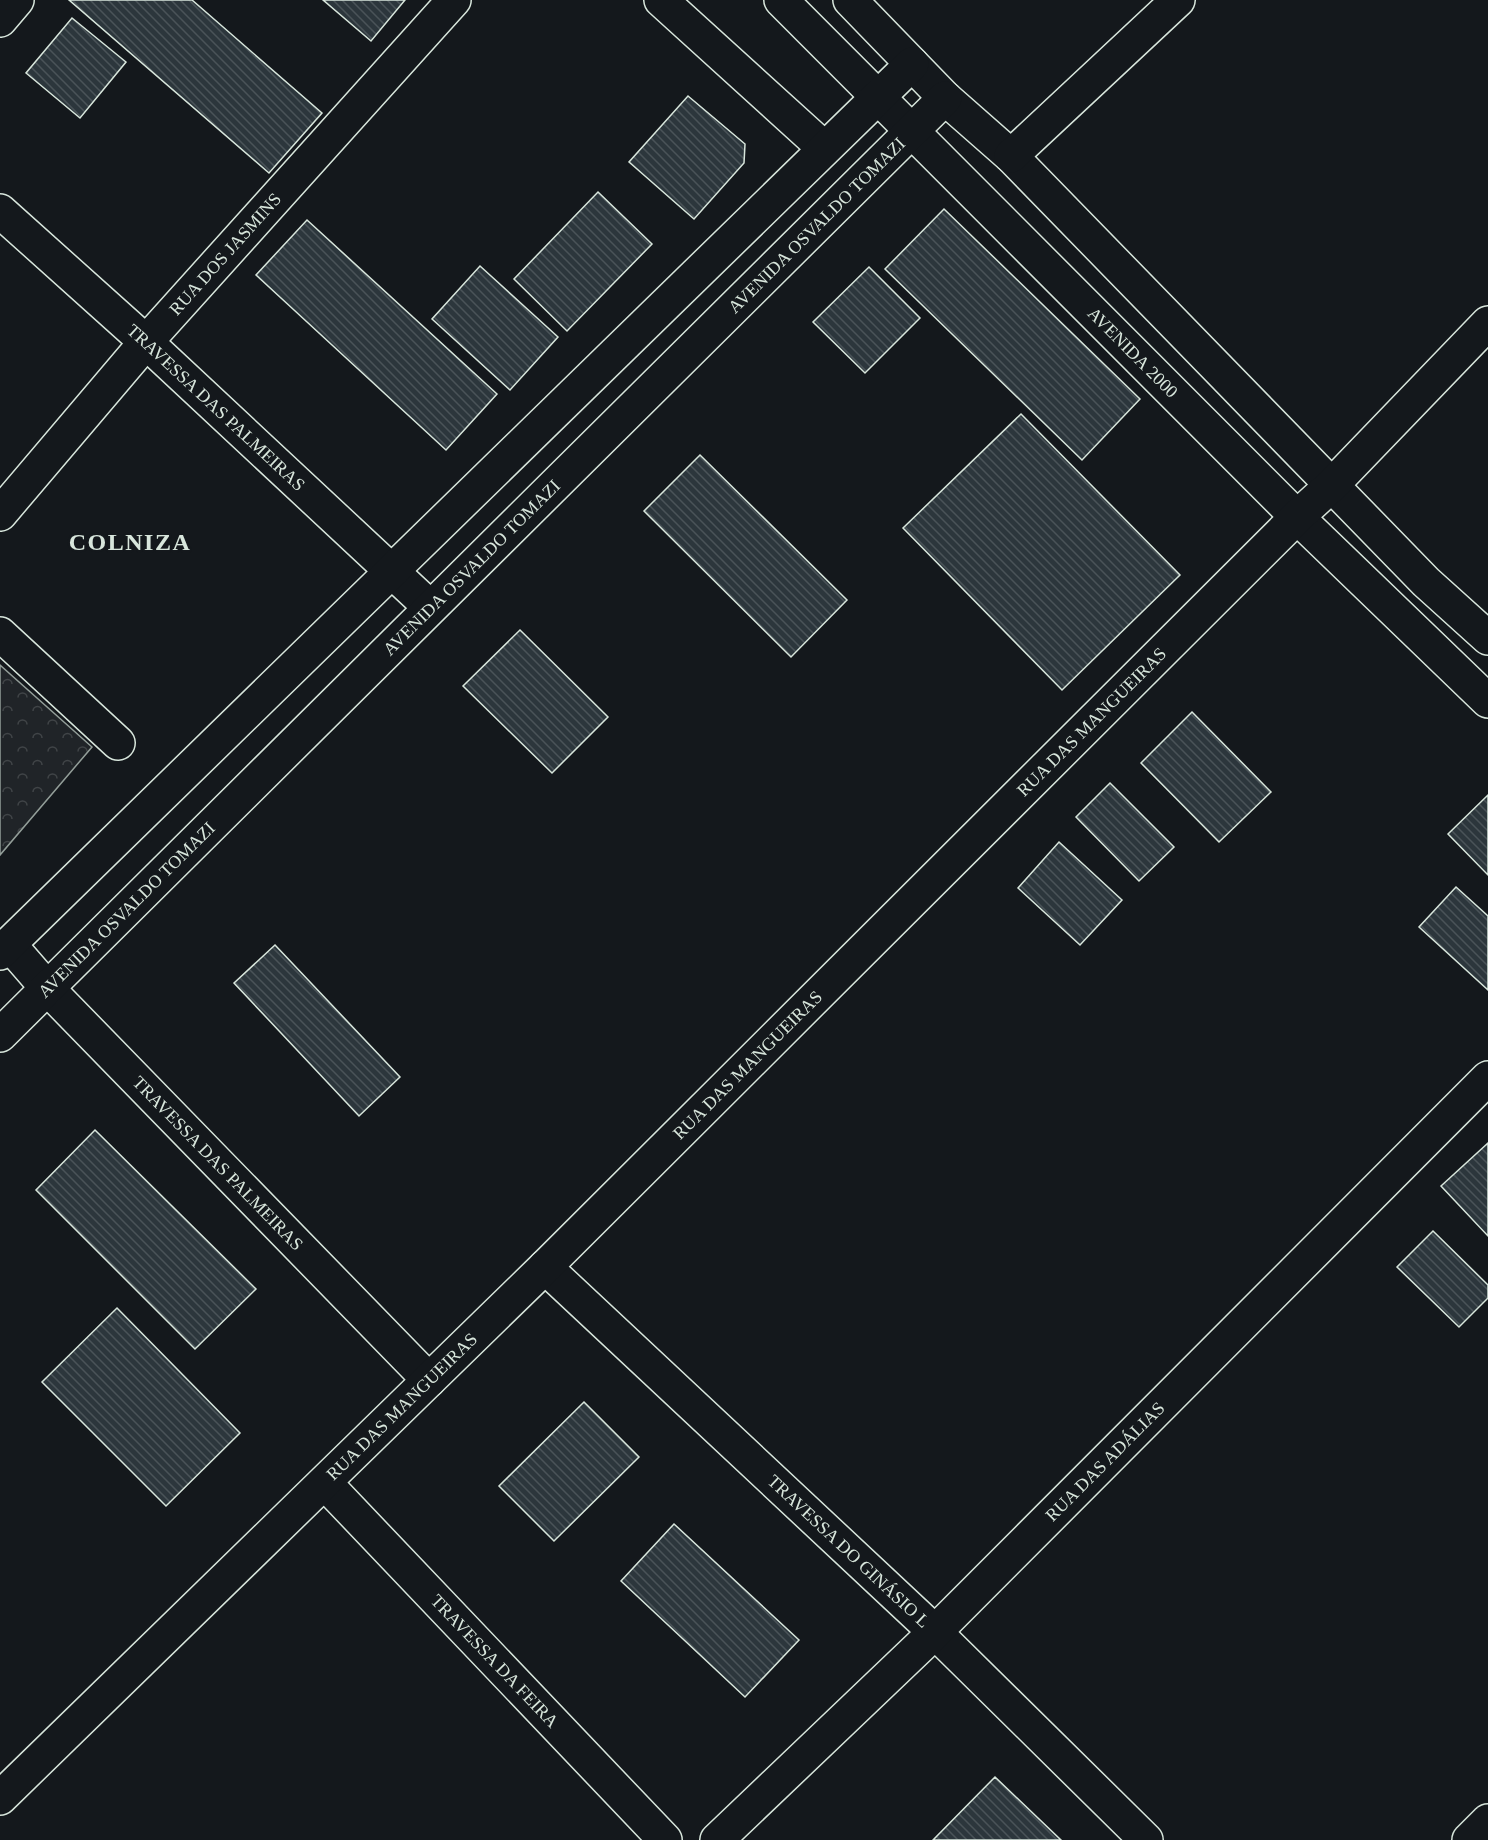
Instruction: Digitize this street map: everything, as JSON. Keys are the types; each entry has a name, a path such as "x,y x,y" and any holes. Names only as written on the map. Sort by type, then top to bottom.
{"street":[{"path":"0,20 17,0"},
{"name":"RUA DOS JASMINS","path":"0,514 146,342 454,0"},
{"path":"661,0 824,148"},
{"name":"AVENIDA 2000","path":"781,0 1297,516 1488,701"},
{"path":"850,0 945,98 1011,156 1426,582 1488,638"},
{"path":"1011,156 1178,0"},
{"path":"4,948 912,64"},
{"name":"AVENIDA OSVALDO TOMAZI","path":"0,1035 945,98"},
{"name":"TRAVESSA DAS PALMEIRAS","path":"0,211 146,342 430,607"},
{"name":"RUA DAS MANGUEIRAS","path":"0,1798 545,1267 1297,516 1332,485 1488,322"},
{"path":"0,634 118,742"},
{"name":"TRAVESSA DAS PALMEIRAS","path":"4,948 48,988 429,1380"},
{"name":"RUA DAS ADÁLIAS","path":"717,1840 935,1632 1488,1078"},
{"name":"TRAVESSA DO GINÁSIO L","path":"545,1267 935,1632 1146,1840"},
{"name":"TRAVESSA DA FEIRA","path":"325,1483 664,1840"},
{"path":"1469,1840 1488,1821"}],"green space":[{"path":"0,665 92,747 0,855"}],"building":[{"path":"69,0 192,0 322,113 269,173"},
{"path":"323,0 405,0 371,41"},
{"path":"72,18 126,62 80,118 26,73"},
{"path":"688,96 745,144 744,163 694,219 629,162"},
{"path":"598,192 652,244 567,331 514,279"},
{"path":"944,209 1140,399 1082,460 885,269"},
{"path":"307,220 497,394 446,450 256,275"},
{"path":"480,266 558,337 510,390 432,319"},
{"path":"869,267 920,318 865,373 813,322"},
{"path":"1021,414 1180,575 1062,690 903,528"},
{"path":"700,455 847,600 791,657 644,511"},
{"path":"520,630 608,717 552,773 463,686"},
{"path":"1192,712 1271,792 1219,842 1141,763"},
{"path":"1110,783 1174,847 1139,881 1076,817"},
{"path":"1488,795 1488,875 1448,834"},
{"path":"1059,842 1122,900 1080,945 1018,888"},
{"path":"1456,887 1488,916 1488,990 1419,927"},
{"path":"275,945 400,1077 359,1116 234,983"},
{"path":"95,1130 256,1289 195,1349 36,1190"},
{"path":"1488,1143 1488,1236 1441,1186"},
{"path":"1433,1231 1488,1285 1488,1298 1459,1327 1397,1267"},
{"path":"117,1308 240,1433 166,1506 42,1382"},
{"path":"584,1402 639,1457 554,1541 499,1486"},
{"path":"674,1524 799,1640 745,1697 621,1581"},
{"path":"995,1777 1061,1840 933,1840"}],"district":[{"name":"COLNIZA","path":"130,542"}]}
